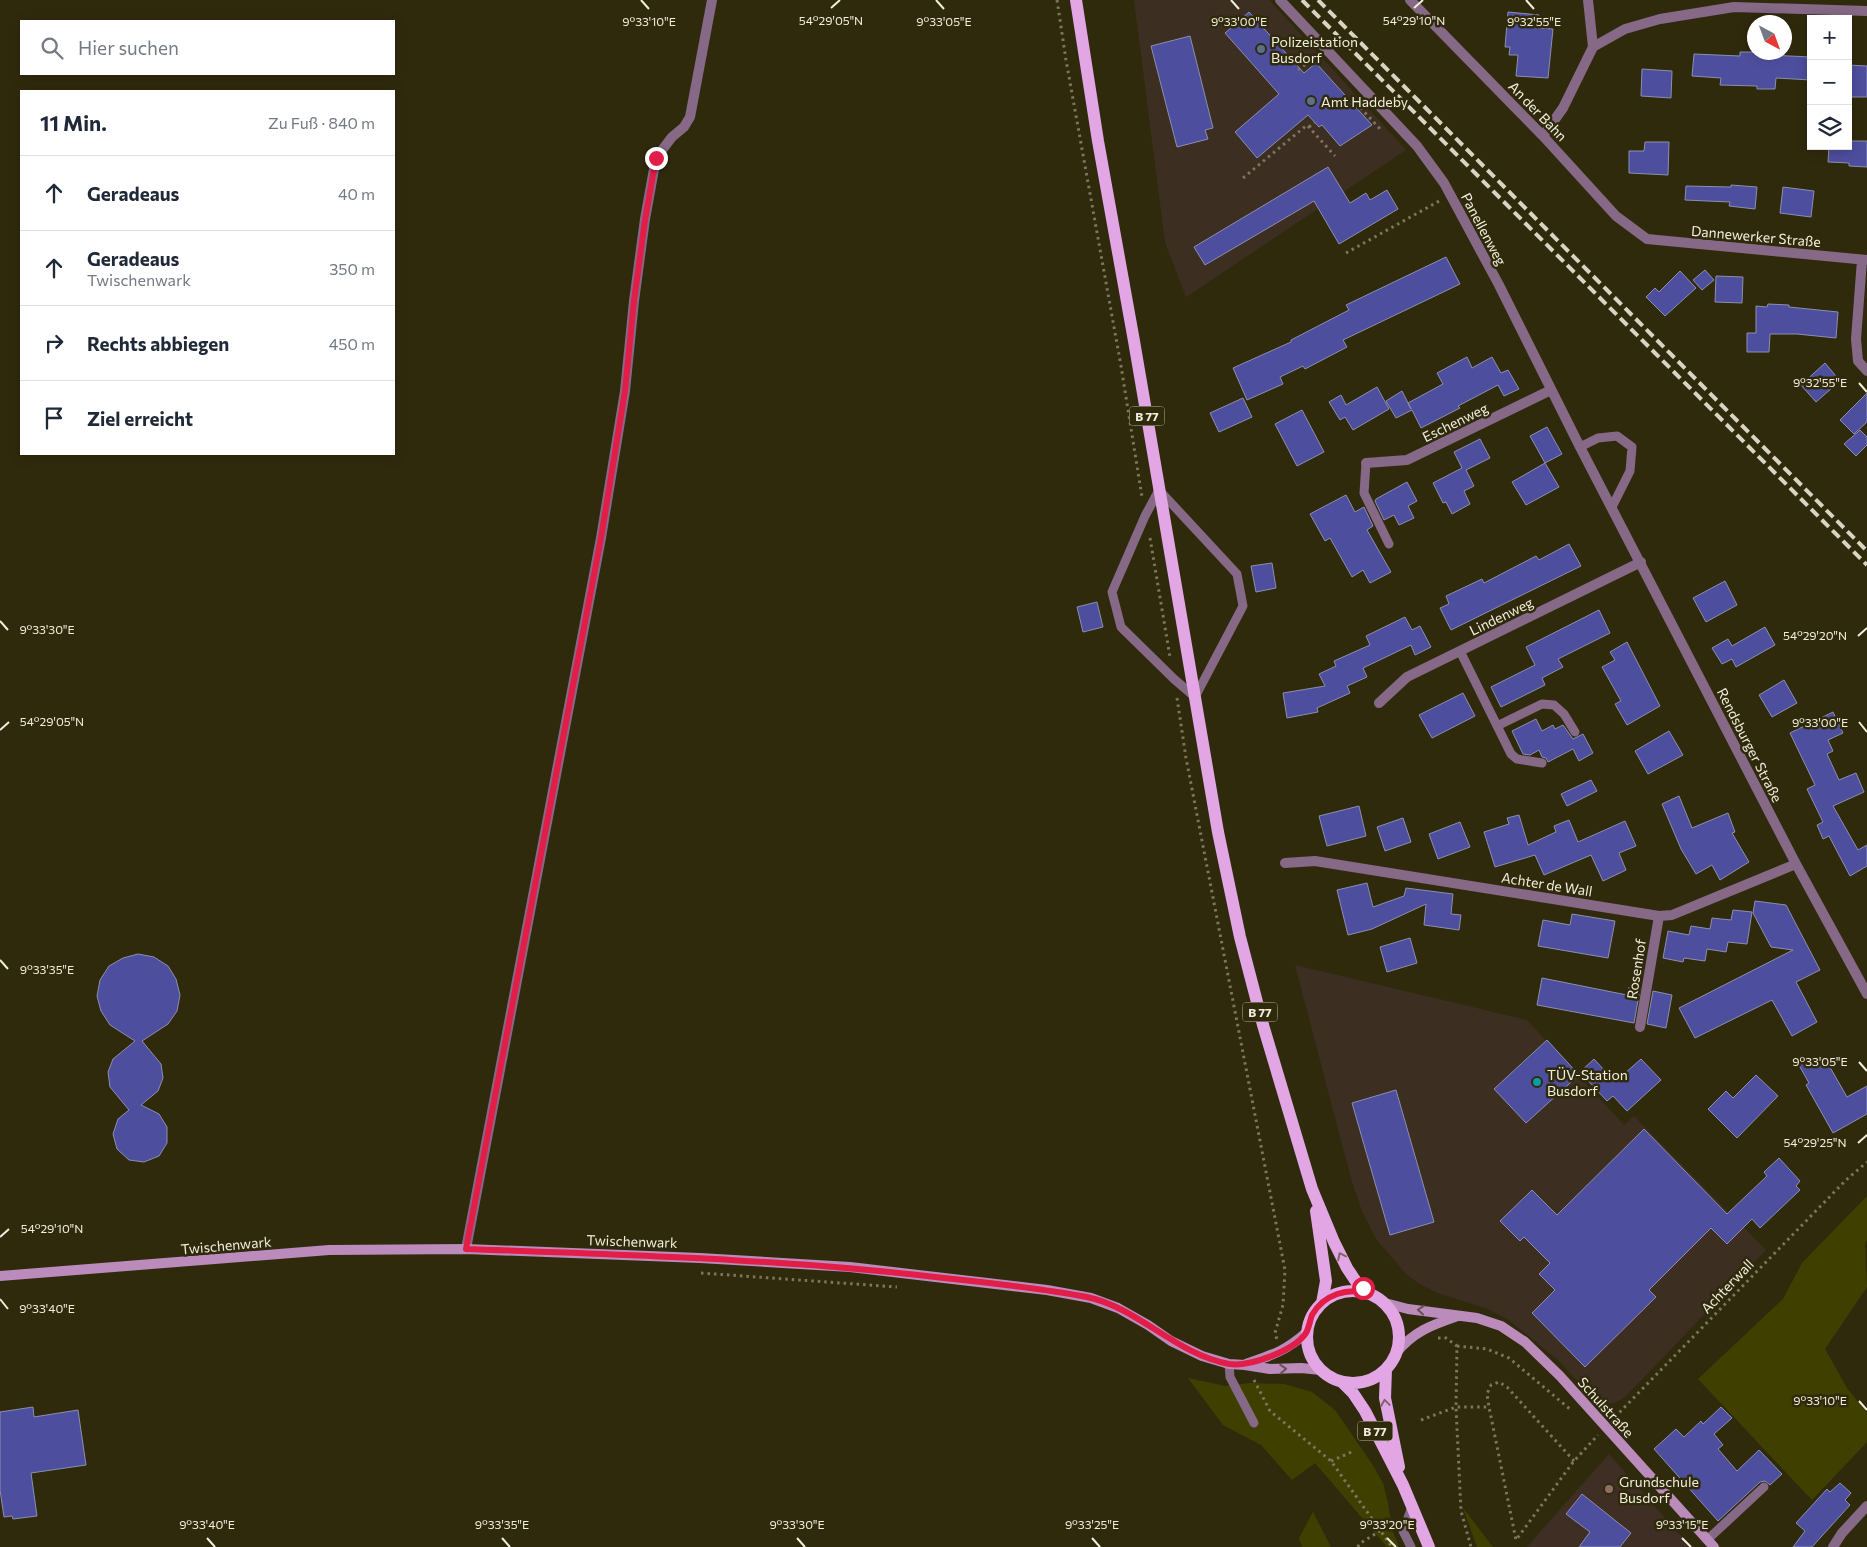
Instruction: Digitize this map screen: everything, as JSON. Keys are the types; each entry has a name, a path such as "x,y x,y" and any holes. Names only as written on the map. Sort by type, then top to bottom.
{"main road":[{"name":"B 77","path":"1076,0 1098,141 1218,832 1240,937 1263,1025 1312,1189 1347,1268 1357,1283 1370,1294"},
{"name":"B 77","path":"1312,1189 1326,1280 1322,1303"},
{"path":"1348,1291 1370,1294 1385,1303 1397,1324 1399,1342 1396,1353 1386,1368 1377,1376 1366,1381 1342,1382 1331,1378 1321,1370 1311,1356 1307,1344 1307,1332 1312,1316 1322,1303 1331,1296 1348,1291"},
{"name":"B 77","path":"1386,1368 1384,1392 1386,1407 1403,1484"},
{"name":"B 77","path":"1342,1382 1362,1405 1403,1484 1429,1547"}],"street":[{"path":"466,1249 601,538 625,391 634,301 656,158 672,137 684,127 690,117 712,0"},
{"name":"Panellenweg","path":"1280,0 1417,146 1444,183 1612,507"},
{"name":"An der Bahn","path":"1410,0 1544,136 1616,216 1647,239"},
{"path":"1544,136 1563,108 1593,47 1588,0"},
{"path":"1593,47 1625,29 1660,20 1734,7 1867,11"},
{"name":"Dannewerker Straße","path":"1647,239 1865,260 1856,339 1858,360 1867,371"},
{"name":"Eschenweg","path":"1366,463 1407,460 1551,390"},
{"name":"Rendsburger Straße","path":"1612,507 1796,864 1867,994"},
{"name":"Lindenweg","path":"1379,703 1407,677 1641,562"},
{"name":"Achter de Wall","path":"1285,863 1315,861 1658,916 1672,915 1796,864"},
{"name":"Rosenhof","path":"1640,1027 1658,916"},
{"name":"Twischenwark","path":"0,1276 329,1250 466,1249 700,1258 850,1267 1047,1290 1091,1298 1118,1308 1171,1341 1202,1356 1229,1364 1270,1370 1301,1368 1321,1370"},
{"name":"Schulstraße","path":"1385,1303 1408,1309 1478,1318 1501,1326 1525,1342 1560,1376 1710,1543"},
{"name":"Schulstraße","path":"1396,1353 1411,1337 1427,1328 1458,1316"},
{"name":"Twischenwark","path":"1245,1365 1281,1352 1307,1332"},
{"path":"1833,1547 1842,1533 1867,1506"}],"lane":[{"path":"1580,447 1598,438 1617,436 1632,447 1630,471 1612,507"},
{"path":"1366,463 1364,493 1389,544"},
{"path":"1159,490 1237,574 1243,606 1195,698 1121,627 1112,592 1145,516 1159,490"},
{"path":"1460,651 1511,754 1517,760 1542,763"},
{"path":"1496,726 1542,704 1554,705 1564,714 1575,732"},
{"path":"1229,1364 1230,1377 1254,1422"},
{"path":"1710,1543 1764,1488"},
{"path":"1411,1547 1404,1531 1412,1507"}],"path":[{"path":"1298,70 1314,56 1321,64"},
{"path":"1354,101 1381,130"},
{"path":"1309,127 1315,122"},
{"path":"1243,178 1306,125 1335,156"},
{"path":"1346,254 1450,195"},
{"name":"Achterwall","path":"1489,1407 1516,1540 1574,1461 1605,1427 1846,1180 1867,1162"},
{"path":"698,1273 906,1288"},
{"path":"1427,1328 1430,1338 1446,1338 1457,1346 1487,1349 1509,1358 1577,1415"},
{"path":"1457,1346 1456,1407 1461,1511 1471,1547"},
{"path":"1230,1377 1252,1376 1270,1411 1331,1461 1392,1547"},
{"path":"1421,1420 1456,1407 1489,1407 1487,1394 1491,1385 1499,1382 1507,1388 1574,1461"},
{"path":"1331,1461 1354,1451"},
{"path":"1358,1547 1359,1544 1380,1531"}],"shaded area":[{"path":"1134,0 1269,0 1406,150 1186,297 1165,242"},
{"path":"1295,965 1527,1020 1624,1125 1634,1116 1766,1250 1626,1396 1615,1403 1598,1404 1559,1361 1509,1320 1488,1309 1435,1292 1420,1284 1407,1275 1376,1239 1362,1211 1352,1182"},
{"path":"1867,1196 1867,1241 1865,1243 1867,1287 1825,1349 1847,1388 1867,1413 1867,1442 1812,1500 1698,1379 1783,1299 1802,1263"},
{"path":"1188,1378 1225,1386 1249,1383 1284,1384 1312,1392 1335,1410 1383,1483 1392,1530 1399,1547 1387,1547 1315,1463 1292,1480 1261,1445 1223,1425"},
{"name":"Grundschule Busdorf","path":"1609,1454 1679,1534 1693,1547 1527,1547"},
{"path":"1463,1508 1493,1547 1477,1547"},
{"path":"1313,1512 1331,1547 1302,1547 1299,1538"}],"building":[{"name":"Amt Haddeby","path":"1249,12 1304,73 1316,63 1372,125 1340,146 1322,125 1319,127 1308,115 1257,158 1235,132 1279,94 1225,33"},
{"path":"1508,12 1539,15 1538,28 1553,29 1548,78 1516,76 1518,55 1509,55 1510,47 1505,47"},
{"path":"1190,36 1213,128 1205,130 1208,139 1177,147 1151,46"},
{"path":"1740,52 1747,52 1747,60 1792,60 1792,56 1807,57 1807,80 1776,78 1775,89 1757,89 1757,86 1720,85 1721,78 1692,76 1694,54 1740,56"},
{"path":"1852,65 1867,66 1867,97 1852,97"},
{"path":"1642,69 1672,71 1671,98 1641,96"},
{"path":"1852,141 1867,141 1867,167 1849,166 1849,163 1828,162 1829,150 1852,150"},
{"path":"1645,142 1669,142 1668,175 1629,173 1629,151 1644,151"},
{"path":"1328,167 1350,203 1366,193 1370,200 1387,190 1398,209 1339,244 1314,201 1205,265 1194,247"},
{"path":"1731,185 1757,187 1755,209 1729,206 1730,202 1685,200 1686,186 1731,187"},
{"path":"1783,187 1814,191 1811,217 1780,213"},
{"path":"1446,257 1460,284 1343,340 1347,347 1305,369 1303,366 1280,377 1283,384 1247,400 1233,368 1291,342 1291,340 1349,310 1346,305"},
{"path":"1705,270 1714,280 1702,290 1693,280"},
{"path":"1680,271 1696,288 1665,316 1646,297 1655,288 1659,292"},
{"path":"1716,276 1743,277 1742,303 1715,302"},
{"path":"1768,304 1838,312 1836,338 1797,334 1770,334 1769,352 1747,352 1747,333 1756,333 1756,306 1767,307"},
{"path":"1467,357 1472,368 1492,357 1501,373 1508,370 1519,389 1504,396 1498,385 1458,406 1460,408 1421,428 1412,410 1396,418 1386,401 1402,391 1408,403 1443,384 1437,373"},
{"path":"1825,363 1840,381 1816,402 1801,385"},
{"path":"1377,387 1389,409 1353,430 1345,417 1340,420 1329,402 1341,395 1346,405"},
{"path":"1867,393 1867,422 1854,434 1840,420"},
{"path":"1243,398 1252,417 1219,432 1210,413"},
{"path":"1302,410 1324,452 1297,466 1275,424"},
{"path":"1547,427 1562,454 1545,463 1530,436"},
{"path":"1860,430 1867,437 1867,445 1856,456 1844,444"},
{"path":"1480,439 1490,458 1466,470 1474,486 1464,491 1470,504 1452,514 1446,502 1443,503 1433,483 1462,468 1454,452"},
{"path":"1545,463 1559,487 1526,505 1512,482"},
{"path":"1407,482 1417,501 1408,506 1414,518 1399,525 1394,515 1384,520 1375,501 1376,499"},
{"path":"1346,495 1355,512 1364,507 1373,526 1367,530 1391,572 1370,583 1363,570 1352,577 1330,538 1325,541 1310,514"},
{"path":"1569,544 1581,566 1451,630 1440,608 1449,604 1446,596 1482,579 1484,583 1536,556 1539,560"},
{"path":"1272,563 1276,588 1256,592 1251,566"},
{"path":"1725,581 1737,605 1706,622 1693,598"},
{"path":"1097,602 1103,627 1083,632 1077,607"},
{"path":"1599,610 1610,633 1558,659 1563,667 1542,678 1545,685 1501,707 1491,687 1535,665 1526,647"},
{"path":"1405,617 1412,630 1420,626 1431,647 1415,655 1411,645 1363,668 1367,677 1347,686 1350,693 1317,708 1318,712 1287,718 1283,693 1325,686 1319,674 1336,666 1334,661 1370,645 1366,636"},
{"path":"1765,627 1775,645 1736,667 1732,659 1722,664 1712,648 1728,639 1732,646"},
{"path":"1627,642 1660,706 1627,725 1615,704 1621,701 1602,667 1615,660 1610,652"},
{"path":"1784,680 1797,703 1772,717 1759,695"},
{"path":"1463,693 1475,716 1432,738 1419,715"},
{"path":"1833,712 1843,733 1828,740 1833,751 1827,754 1839,780 1856,773 1864,792 1833,806 1858,850 1867,845 1867,866 1850,876 1829,836 1823,839 1817,825 1823,822 1807,789 1815,785 1790,733"},
{"path":"1536,719 1542,731 1553,725 1555,729 1563,725 1573,739 1583,734 1593,753 1579,761 1573,749 1548,762 1546,758 1542,757 1539,750 1530,755 1523,754 1512,731"},
{"path":"1669,731 1683,755 1648,774 1635,751"},
{"path":"1591,780 1597,791 1567,806 1561,794"},
{"path":"1679,796 1692,828 1728,813 1735,832 1732,833 1749,862 1720,880 1712,865 1696,874 1681,849 1662,804"},
{"path":"1359,806 1366,836 1327,846 1319,816"},
{"path":"1519,815 1528,845 1556,832 1554,826 1569,820 1578,842 1625,821 1636,846 1619,853 1626,870 1603,881 1591,855 1544,875 1535,855 1495,867 1484,832 1509,824 1507,818"},
{"path":"1403,818 1411,842 1385,851 1377,827"},
{"path":"1460,822 1470,847 1438,859 1429,834"},
{"path":"1367,883 1373,907 1404,896 1406,888 1453,894 1451,914 1461,915 1459,930 1424,925 1426,904 1372,929 1348,935 1337,890"},
{"path":"1755,901 1786,905 1820,970 1796,982 1817,1022 1792,1036 1772,1000 1695,1038 1679,1008 1793,950 1771,947 1753,913"},
{"path":"1733,910 1752,912 1747,944 1728,942 1726,952 1707,949 1705,961 1684,958 1683,962 1663,958 1668,931 1689,935 1691,926 1710,929 1712,918 1731,920"},
{"path":"1572,914 1615,921 1608,958 1538,946 1543,920 1570,925"},
{"path":"1410,938 1417,963 1387,972 1380,947"},
{"path":"138,954 154,957 168,966 176,979 180,995 177,1011 168,1024 142,1041 161,1064 163,1078 158,1091 141,1105 159,1114 167,1127 167,1143 159,1156 144,1162 129,1160 117,1149 113,1134 118,1119 129,1110 110,1087 108,1072 113,1059 135,1041 110,1025 101,1011 97,996 100,980 109,966 123,958"},
{"path":"1542,978 1627,995 1629,987 1640,989 1634,1023 1537,1005"},
{"path":"1653,991 1672,995 1666,1028 1647,1024"},
{"name":"TÜV-Station Busdorf","path":"1547,1040 1579,1075 1526,1123 1494,1089"},
{"path":"1594,1059 1615,1082 1641,1059 1661,1080 1627,1111 1613,1096 1607,1101 1580,1072"},
{"path":"1796,1060 1827,1062 1847,1097 1867,1086 1867,1114 1833,1133 1806,1085 1809,1083"},
{"path":"1756,1075 1778,1096 1737,1138 1708,1109 1726,1091 1733,1098"},
{"path":"1396,1090 1434,1222 1390,1235 1352,1103"},
{"path":"1644,1129 1727,1214 1767,1176 1764,1172 1779,1158 1800,1181 1796,1186 1800,1190 1760,1228 1752,1219 1727,1244 1711,1228 1649,1290 1656,1297 1585,1367 1532,1313 1555,1290 1539,1274 1550,1263 1524,1237 1520,1241 1500,1221 1532,1190 1557,1215"},
{"path":"33,1407 34,1417 78,1410 86,1465 31,1473 37,1516 13,1519 12,1516 4,1517 0,1490 0,1412"},
{"path":"1721,1407 1732,1418 1714,1434 1723,1445 1718,1449 1737,1471 1759,1450 1782,1474 1770,1485 1765,1481 1760,1482 1718,1521 1654,1449 1676,1429 1684,1437 1701,1421 1703,1424"},
{"path":"1840,1483 1851,1493 1845,1500 1850,1505 1812,1547 1793,1547 1805,1531 1796,1523 1827,1489 1830,1492"},
{"path":"1582,1494 1631,1533 1620,1547 1579,1547 1590,1532 1566,1514"}],"railway":[{"path":"1302,0 1867,565"},
{"path":"1318,0 1867,551"}],"place":[{"name":"Polizeistation Busdorf","path":"1261,49"},
{"name":"Amt Haddeby","path":"1311,101"},
{"name":"TÜV-Station Busdorf","path":"1537,1082"},
{"name":"Grundschule Busdorf","path":"1609,1489"}],"route":[{"path":"656,158 634,301 625,391 601,538 466,1249 700,1258 850,1267 1047,1290 1091,1298 1118,1308 1171,1341 1202,1356 1229,1364 1245,1365 1289,1348 1307,1332 1312,1316 1318,1307 1331,1296 1348,1291 1370,1294 1363,1288"}]}
